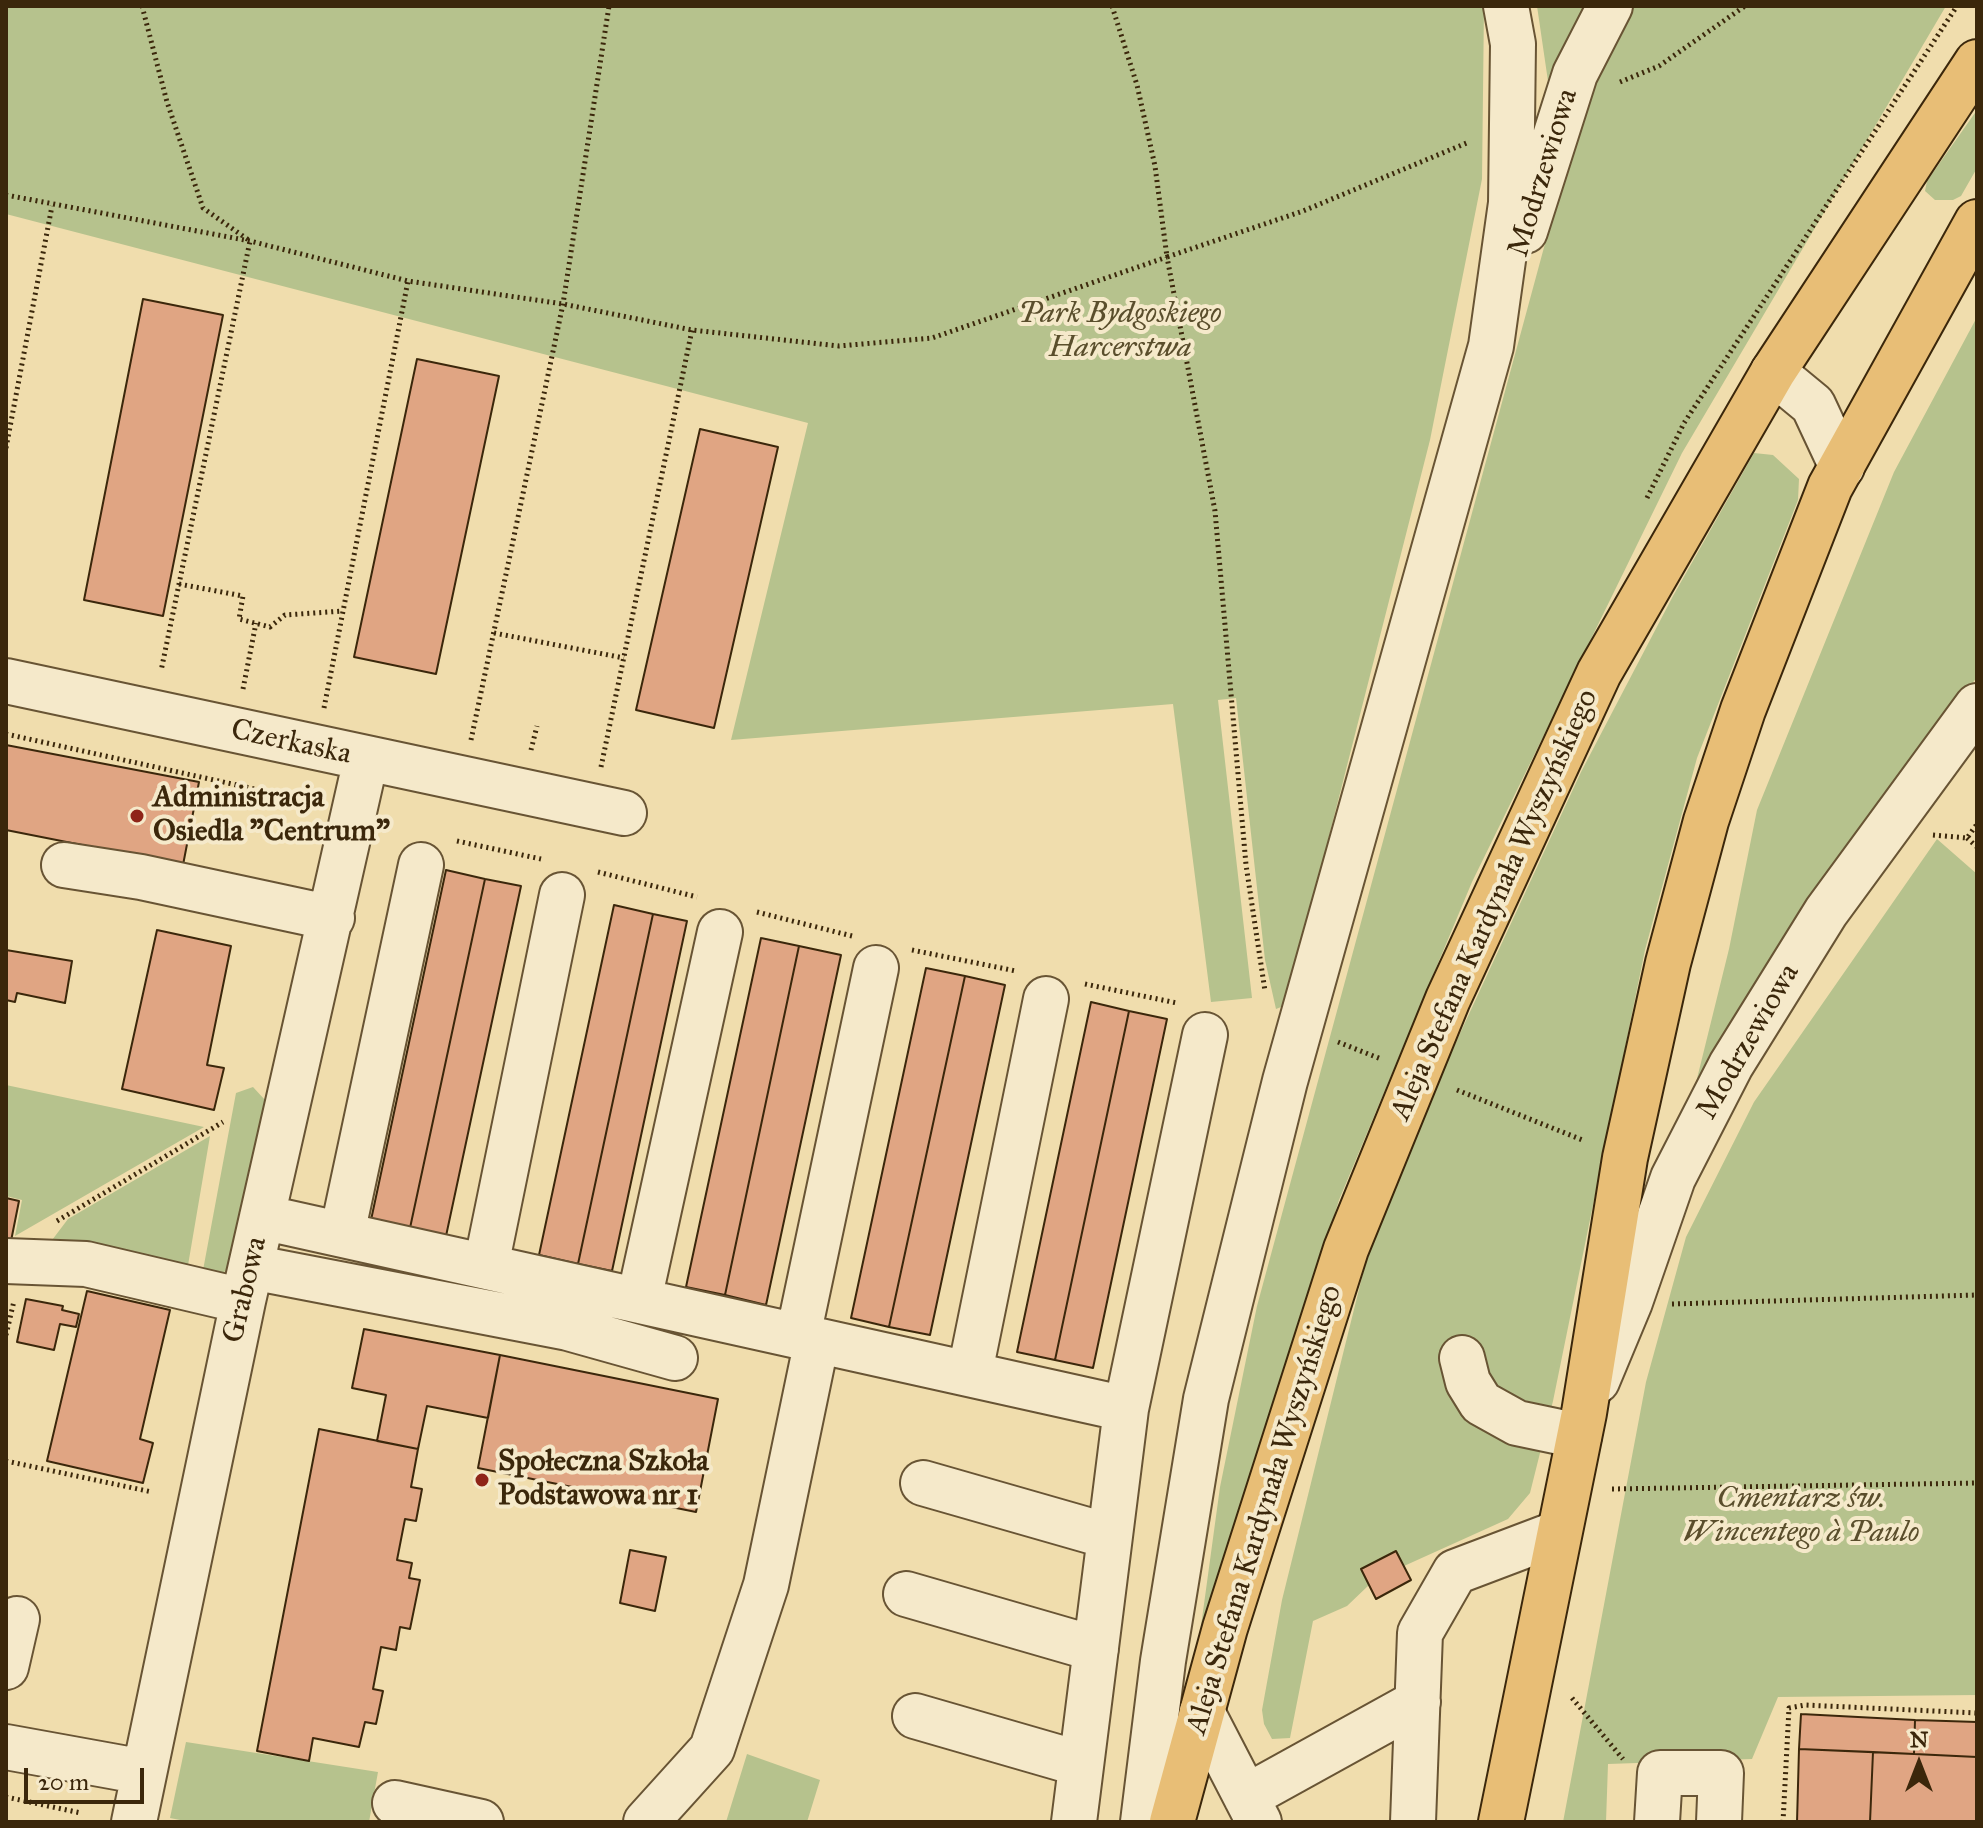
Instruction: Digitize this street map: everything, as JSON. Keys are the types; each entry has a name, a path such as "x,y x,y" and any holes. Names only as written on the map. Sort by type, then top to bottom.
{"main road":[{"name":"Aleja Stefana Kardynała Wyszyńskiego","path":"1172,1822 1225,1628 1403,1068 1448,999 1599,673 1773,372 1977,62"},
{"path":"1501,1822 1581,1424 1625,1158 1668,963 1706,821 1743,710 1830,487 1977,222"}],"street":[{"path":"1143,1822 1163,1661 1206,1399 1285,1081 1491,346 1511,203 1513,44 1506,6"},
{"name":"Modrzewiowa","path":"1491,346 1575,74 1610,6"},
{"path":"1773,372 1813,405 1842,467"},
{"name":"Czerkaska","path":"6,681 624,813"},
{"name":"Modrzewiowa","path":"1581,1424 1630,1302 1673,1178 1731,1065 1826,912 1977,706"},
{"name":"Grabowa","path":"134,1822 247,1284 366,759"},
{"path":"342,1234 434,852"},
{"path":"64,865 141,877 332,918"},
{"path":"486,1266 570,876"},
{"path":"639,1300 725,914"},
{"path":"646,1822 712,1749 766,1585 879,951"},
{"path":"970,1372 1048,985"},
{"path":"1074,1822 1126,1409 1192,1019"},
{"path":"262,1217 1126,1409"},
{"path":"14,1260 86,1264 568,1328 675,1358"},
{"path":"1462,1358 1468,1382 1481,1403 1517,1423 1581,1424"},
{"path":"923,1483 1108,1536"},
{"path":"1413,1822 1420,1633 1455,1572 1558,1533"},
{"path":"906,1594 1096,1649"},
{"path":"6,1667 17,1619"},
{"path":"1202,1712 1253,1810 1418,1702"},
{"path":"915,1716 1081,1764"},
{"path":"6,1747 144,1772"},
{"path":"1657,1822 1660,1773 1721,1773 1719,1822"},
{"path":"395,1803 481,1822"}],"path":[{"path":"142,6 167,102 203,208 250,241"},
{"path":"469,752 563,304 609,6"},
{"path":"1112,6 1140,98 1155,166 1167,257 1215,511 1243,835 1267,1003"},
{"path":"6,195 250,241 408,281 563,304 692,330 839,346 932,338 1303,211 1482,137"},
{"path":"6,448 52,206"},
{"path":"160,673 250,241"},
{"path":"321,721 408,281"},
{"path":"600,773 692,330"},
{"path":"179,584 243,596 239,619 270,627 285,615 343,611"},
{"path":"243,691 256,623"},
{"path":"494,633 624,658"},
{"path":"528,763 537,726"},
{"path":"6,734 291,797"},
{"path":"1967,838 1977,847"},
{"path":"434,852 570,876 879,951 1048,985 1192,1019"},
{"path":"1334,1040 1625,1158"},
{"path":"6,1335 14,1260 29,1238 223,1122"},
{"path":"1666,1304 1977,1295"},
{"path":"6,1461 152,1492"},
{"path":"1612,1489 1977,1483"},
{"path":"1572,1698 1626,1764"},
{"path":"1783,1822 1789,1708 1805,1705 1977,1713"},
{"path":"6,1797 81,1813"}],"green space":[{"name":"Park Bydgoskiego Harcerstwa","path":"6,6 1484,6 1482,179 1430,440 1286,1005 1276,1009 1265,960 1236,698 1218,700 1252,998 1211,1002 1173,704 731,740 808,423 6,214"},
{"path":"1537,6 1584,6 1549,88"},
{"path":"1630,6 1946,6 1682,453 1472,882 1339,1200 1195,1670 1220,1487 1257,1306 1591,74"},
{"path":"1977,110 1977,168 1961,196 1953,200 1935,200 1925,191 1927,181"},
{"path":"1977,317 1977,677 1898,784 1690,1107 1729,949 1757,810 1894,472"},
{"path":"1754,453 1773,455 1799,479 1798,500 1697,758 1645,950 1553,1401 1530,1493 1508,1519 1404,1566 1395,1551 1361,1569 1369,1585 1347,1606 1313,1621 1290,1738 1272,1739 1264,1724 1262,1710 1282,1600 1364,1269 1383,1212 1413,1135 1581,772 1673,596"},
{"name":"Cmentarz św. Wincentego à Paulo","path":"1937,839 1977,874 1977,1695 1778,1697 1752,1759 1608,1764 1606,1822 1563,1822 1646,1382 1686,1237 1754,1102"},
{"path":"6,1085 204,1127 15,1236 22,1200 6,1196"},
{"path":"253,1087 265,1100 230,1267 201,1281 236,1093"},
{"path":"210,1136 186,1277 43,1252 68,1219"},
{"path":"186,1742 378,1772 369,1822 190,1822 170,1818"},
{"path":"747,1754 820,1780 807,1822 726,1822"}],"building":[{"path":"143,299 223,315 163,616 84,600"},
{"path":"417,359 499,376 436,674 354,657"},
{"path":"700,429 778,447 714,728 636,710"},
{"path":"6,745 199,782 183,865 6,830"},
{"path":"446,870 485,879 410,1228 371,1220"},
{"path":"485,879 521,886 446,1236 410,1228"},
{"path":"614,905 653,914 578,1264 539,1255"},
{"path":"653,914 687,921 612,1271 578,1264"},
{"path":"157,930 231,946 207,1065 224,1068 214,1110 122,1089"},
{"path":"761,938 799,946 725,1295 686,1287"},
{"path":"799,946 841,955 766,1305 725,1295"},
{"path":"6,950 72,961 65,1003 17,993 15,1002 6,1000"},
{"path":"926,968 965,976 889,1327 851,1318"},
{"path":"965,976 1005,985 930,1335 889,1327"},
{"path":"1091,1002 1129,1011 1055,1360 1017,1352"},
{"path":"1129,1011 1167,1019 1093,1368 1055,1360"},
{"path":"6,1198 19,1201 11,1241 6,1240"},
{"path":"87,1291 170,1310 140,1439 153,1443 143,1483 47,1461"},
{"path":"26,1299 63,1306 62,1310 79,1314 76,1327 60,1324 54,1350 17,1342"},
{"path":"364,1329 500,1355 488,1418 427,1406 418,1449 377,1441 386,1395 352,1388"},
{"path":"500,1355 718,1399 696,1512 478,1468"},
{"path":"319,1429 418,1449 411,1487 422,1489 416,1521 405,1519 397,1560 412,1563 409,1578 420,1580 410,1629 400,1627 396,1650 381,1647 373,1689 383,1691 376,1724 365,1722 359,1747 313,1738 309,1761 257,1751"},
{"path":"630,1550 666,1557 655,1611 620,1603"},
{"path":"1396,1551 1411,1580 1376,1599 1361,1569"},
{"path":"1801,1714 1915,1720 1914,1754 1799,1749"},
{"path":"1915,1720 1977,1722 1977,1757 1914,1754"},
{"path":"1799,1749 1873,1752 1870,1822 1797,1822"},
{"path":"1873,1752 1977,1757 1977,1822 1870,1822"}],"place":[{"name":"Administracja Osiedla \"Centrum\"","path":"137,816"},
{"name":"Społeczna Szkoła Podstawowa nr 1","path":"482,1480"}]}
